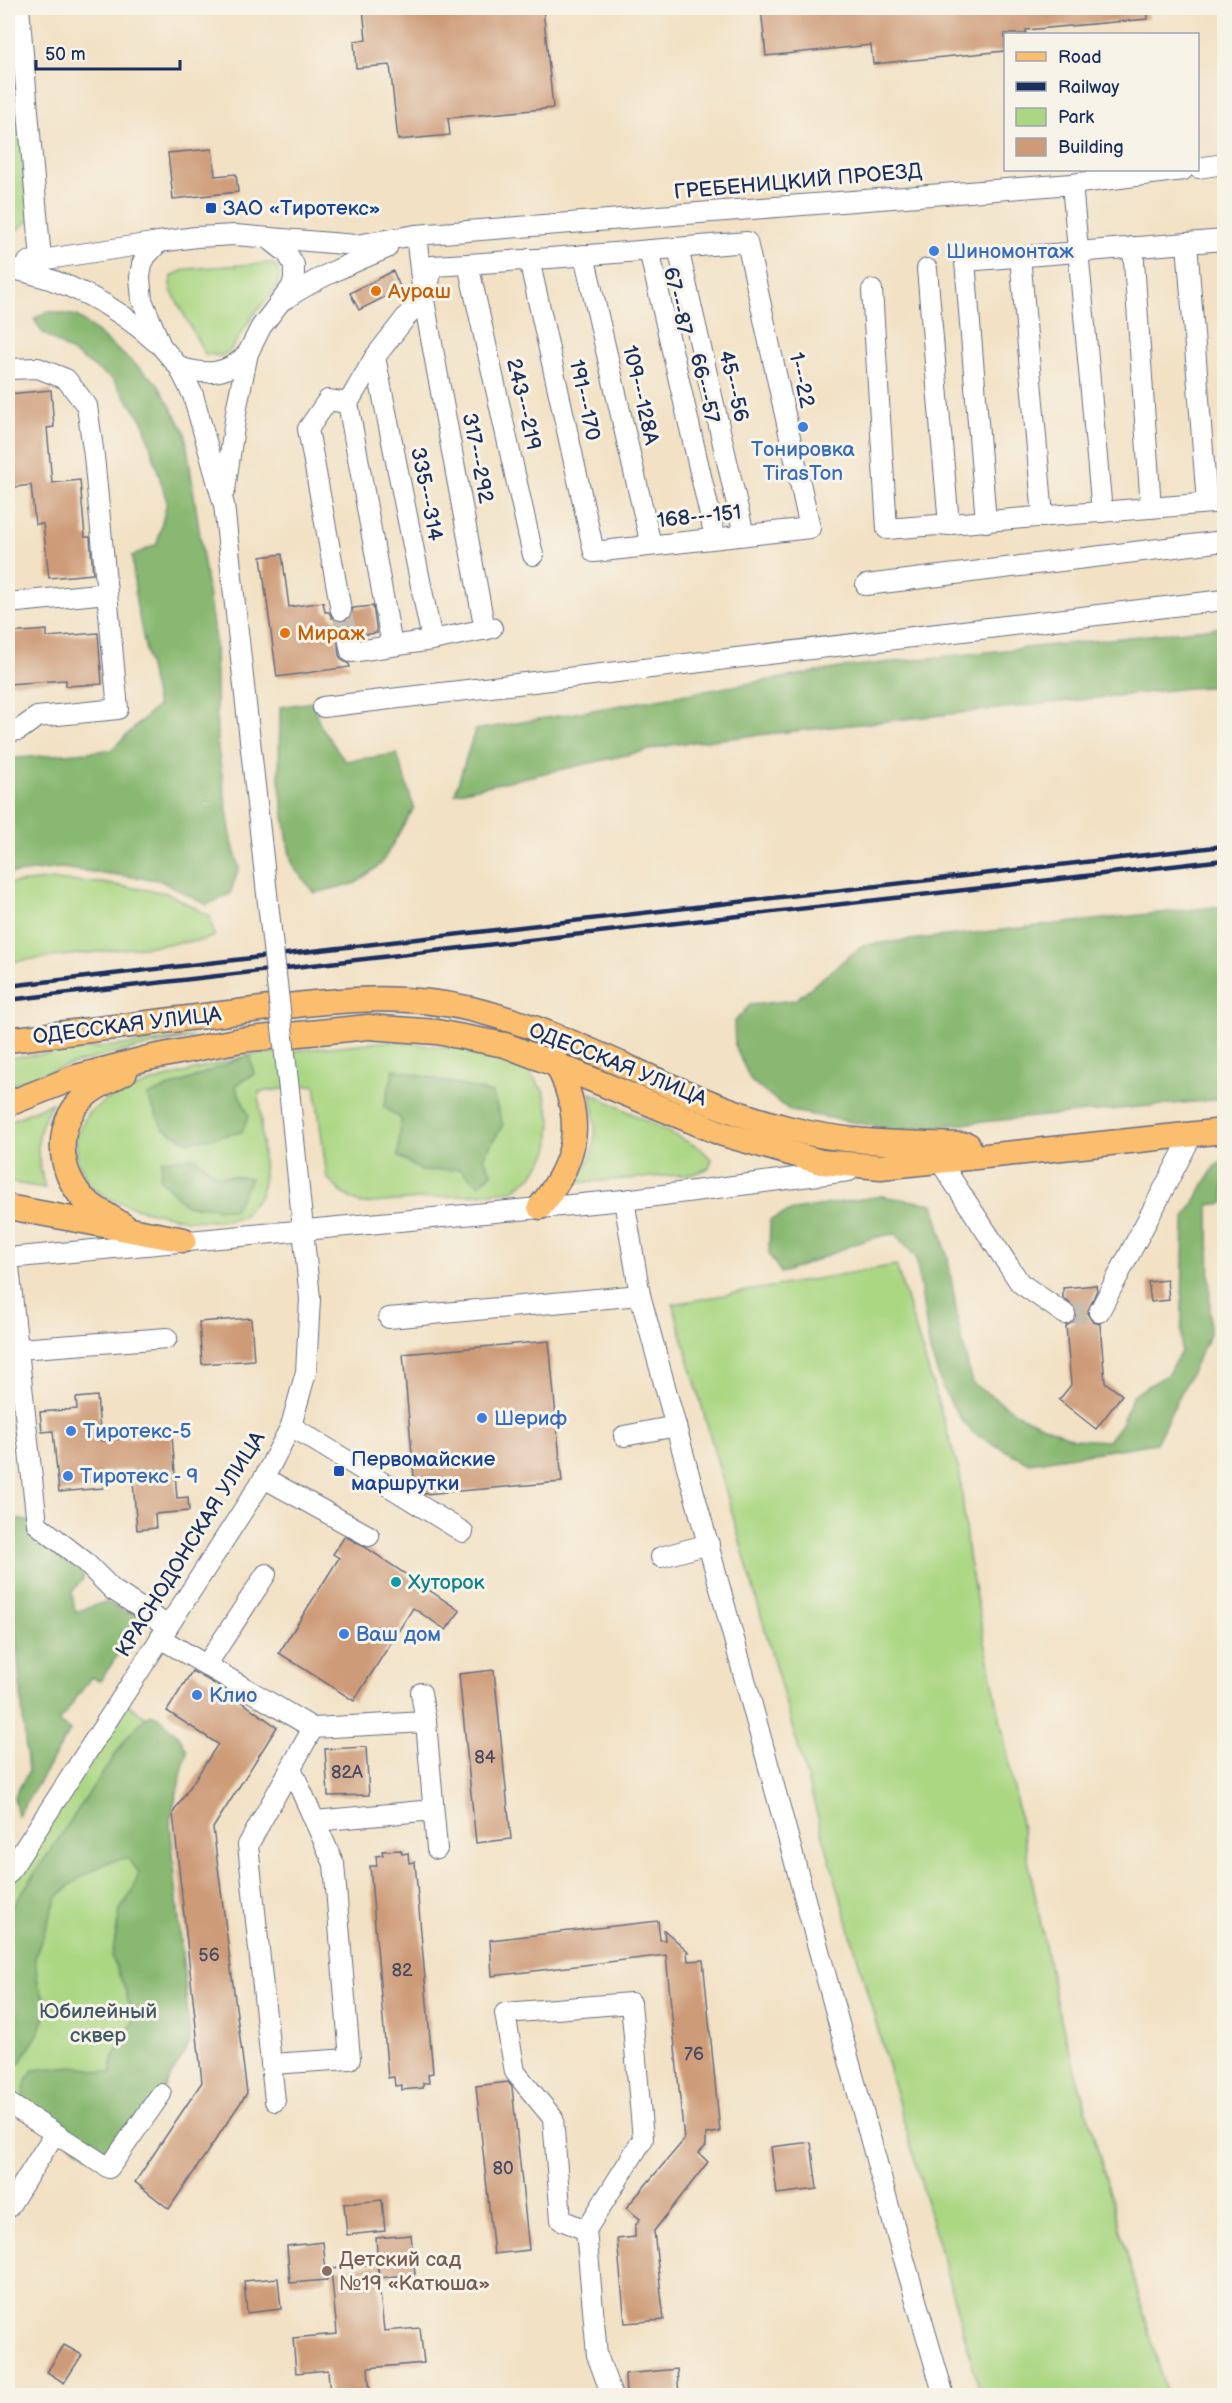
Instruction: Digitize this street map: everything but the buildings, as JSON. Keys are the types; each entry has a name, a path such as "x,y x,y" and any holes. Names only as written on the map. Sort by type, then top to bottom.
{"main road":[{"name":"ОДЕССКАЯ УЛИЦА","path":"8,1040 345,999 416,1000 471,1009 539,1030 722,1107 790,1129 860,1142 1055,1147"},
{"name":"ОДЕССКАЯ УЛИЦА","path":"8,1104 76,1077 148,1058 241,1040 368,1027 437,1032 505,1045 723,1134 821,1162 881,1167 1055,1147"},
{"path":"539,1030 569,1089 574,1112 574,1134 565,1169 556,1187 540,1207"},
{"path":"127,1228 82,1197 65,1168 62,1141 68,1118 82,1098 148,1058"},
{"path":"1055,1147 1224,1131"},
{"path":"8,1207 184,1240"}],"street":[{"path":"19,8 41,260"},
{"path":"1199,168 1224,164"},
{"name":"ГРЕБЕНИЦКИЙ ПРОЕЗД","path":"268,238 356,244 416,235 1072,183 1174,171"},
{"path":"1072,183 1102,512"},
{"path":"8,266 218,235 268,238 287,253 294,265 291,288 261,327 248,353 231,439 224,505"},
{"path":"350,644 392,646 432,640 489,625 416,235"},
{"name":"ГРЕБЕНИЦКИЙ ПРОЕЗД","path":"280,303 308,284 339,268 416,235"},
{"path":"986,522 965,261 1224,240"},
{"path":"159,242 146,256 140,277 142,300 161,346"},
{"name":"1---22","path":"683,247 747,242 810,528"},
{"path":"872,290 887,529 1216,503 1186,243"},
{"path":"392,646 348,403 375,357 425,292 432,266 535,262 589,254 683,247"},
{"name":"45---56","path":"683,247 749,535"},
{"path":"1133,247 1151,508"},
{"name":"67---87","path":"646,250 710,538"},
{"name":"109---128А","path":"589,254 656,545"},
{"path":"1020,256 1043,518"},
{"name":"191---170","path":"535,262 599,551"},
{"name":"243---219","path":"475,263 538,554"},
{"path":"8,266 48,278 95,298 138,326 161,346 179,367 201,416 224,505"},
{"path":"927,269 950,525"},
{"path":"179,367 212,374 232,367 248,353"},
{"name":"335---314","path":"375,357 432,640"},
{"path":"8,369 38,368 66,379 87,406 94,456 118,709 36,717 19,730 8,732"},
{"path":"341,610 308,429 327,400 348,403"},
{"name":"КРАСНОДОНСКАЯ УЛИЦА","path":"8,1874 264,1478 291,1426 306,1372 310,1299 304,1230 224,505"},
{"name":"168---151","path":"599,551 810,528"},
{"path":"866,585 1224,541"},
{"path":"8,603 107,593"},
{"path":"322,707 1224,600"},
{"path":"1099,1312 1192,1135"},
{"path":"939,1160 1020,1283 1065,1314"},
{"name":"ОДЕССКАЯ УЛИЦА","path":"8,1258 624,1200 881,1167"},
{"path":"624,1200 640,1294 892,2218 944,2396"},
{"path":"8,1258 37,1524 84,1561 113,1590 207,1664 313,1728 426,1722"},
{"path":"389,1318 640,1294"},
{"path":"19,1349 167,1338"},
{"path":"291,1426 463,1532"},
{"path":"624,1436 676,1426"},
{"path":"264,1478 369,1536"},
{"path":"661,1557 709,1544"},
{"path":"207,1664 266,1574"},
{"path":"421,1693 426,1722 437,1849"},
{"path":"275,2101 248,1845 313,1728"},
{"path":"271,2064 350,2059 334,1864 291,1768"},
{"path":"315,1821 434,1810"},
{"path":"586,2230 561,2220 553,2118 514,2072 505,2013 631,2003 643,2139 586,2230 597,2355 612,2396"},
{"path":"8,2103 109,2168 161,2094"},
{"path":"8,2208 55,2133"}],"green space":[{"path":"20,112 29,221 8,237 8,113"},
{"path":"271,263 276,266 280,275 275,290 253,315 230,351 221,356 205,354 171,290 170,283 173,275 187,269"},
{"path":"48,311 77,316 157,383 185,432 215,640 217,741 231,837 239,868 230,894 207,905 159,880 60,868 8,874 8,759 111,750 157,706 136,602 132,556 157,544 167,502 143,421 113,380 42,332 34,319"},
{"path":"1224,627 1224,686 676,744 455,793 475,730 846,667"},
{"path":"312,702 320,725 345,761 397,754 414,808 381,864 356,883 315,893 293,867 279,780 280,707"},
{"path":"47,880 101,883 167,893 210,916 214,936 204,940 8,962 8,884"},
{"path":"1224,906 1224,1099 897,1130 791,1111 751,1081 735,1046 734,1022 750,1005 795,1000 863,945"},
{"path":"195,1037 100,1057 8,1086 8,1058"},
{"path":"390,1041 507,1057 530,1073 544,1092 551,1120 549,1151 532,1176 512,1191 361,1204 343,1194 327,1178 315,1085 259,1092 264,1176 261,1195 242,1217 217,1221 187,1220 135,1208 111,1199 89,1185 77,1159 76,1135 88,1113 111,1097 158,1080 250,1055"},
{"path":"250,1055 254,1074 235,1085 249,1116 242,1132 188,1142 163,1128 147,1096"},
{"path":"394,1069 492,1093 503,1125 483,1157 492,1173 479,1185 460,1169 422,1171 398,1156 401,1119 384,1107"},
{"path":"591,1093 700,1148 712,1160 709,1168 694,1174 574,1183 585,1169 593,1151 595,1118"},
{"path":"52,1103 42,1125 38,1145 45,1188 8,1182 8,1122"},
{"path":"195,1158 217,1175 251,1178 234,1210 186,1205 160,1179 162,1160"},
{"path":"1224,1160 1224,1203 1209,1205 1210,1334 1156,1443 1029,1463 973,1433 958,1415 943,1389 930,1351 916,1257 895,1234 866,1240 781,1273 769,1254 770,1220 793,1210 881,1196 933,1204 948,1258 959,1328 972,1383 1023,1417 1074,1439 1108,1441 1121,1424 1133,1395 1167,1375 1181,1352 1184,1220 1214,1167"},
{"path":"896,1265 960,1474 968,1556 1057,2006 1167,2395 981,2395 673,1304"},
{"path":"18,1519 37,1524 84,1561 83,1579 72,1592 75,1612 105,1602 142,1619 100,1681 91,1677 59,1722 70,1731 18,1816 14,1797 28,1773 9,1562 9,1534"},
{"name":"Юбилейный сквер","path":"120,1700 161,1726 190,2042 161,2094 8,2103 8,1874"},
{"name":"Юбилейный сквер","path":"150,1714 160,1718 181,1739 187,1751 170,1821 190,2042 161,2094 109,2168 23,2113 23,2096 25,2085 33,2070 73,2066 111,2073 121,2041 133,2023 126,1992 112,1957 120,1910 133,1890 139,1872 127,1858 108,1862 78,1879 57,1897 35,1957 38,1984 48,2008 40,2031 20,2063 8,2066 8,1913 130,1733"}],"tunnel":[{"path":"341,610 348,637"},
{"path":"1065,1314 1099,1312"}],"railway":[{"path":"8,986 1224,846"},
{"path":"8,1000 1224,860"}],"place":[{"name":"ЗАО «Тиротекс»","path":"211,208"},
{"name":"Шиномонтаж","path":"934,251"},
{"name":"Аураш","path":"376,291"},
{"name":"Тонировка TirasTon","path":"803,427"},
{"name":"Мираж","path":"285,633"},
{"name":"Шериф","path":"482,1418"},
{"name":"Тиротекс-5","path":"71,1431"},
{"name":"Первомайские маршрутки","path":"339,1471"},
{"name":"Тиротекс - 9","path":"68,1476"},
{"name":"Хуторок","path":"396,1582"},
{"name":"Ваш дом","path":"344,1634"},
{"name":"Клио","path":"197,1695"},
{"name":"Детский сад №19 «Катюша»","path":"327,2271"}]}
